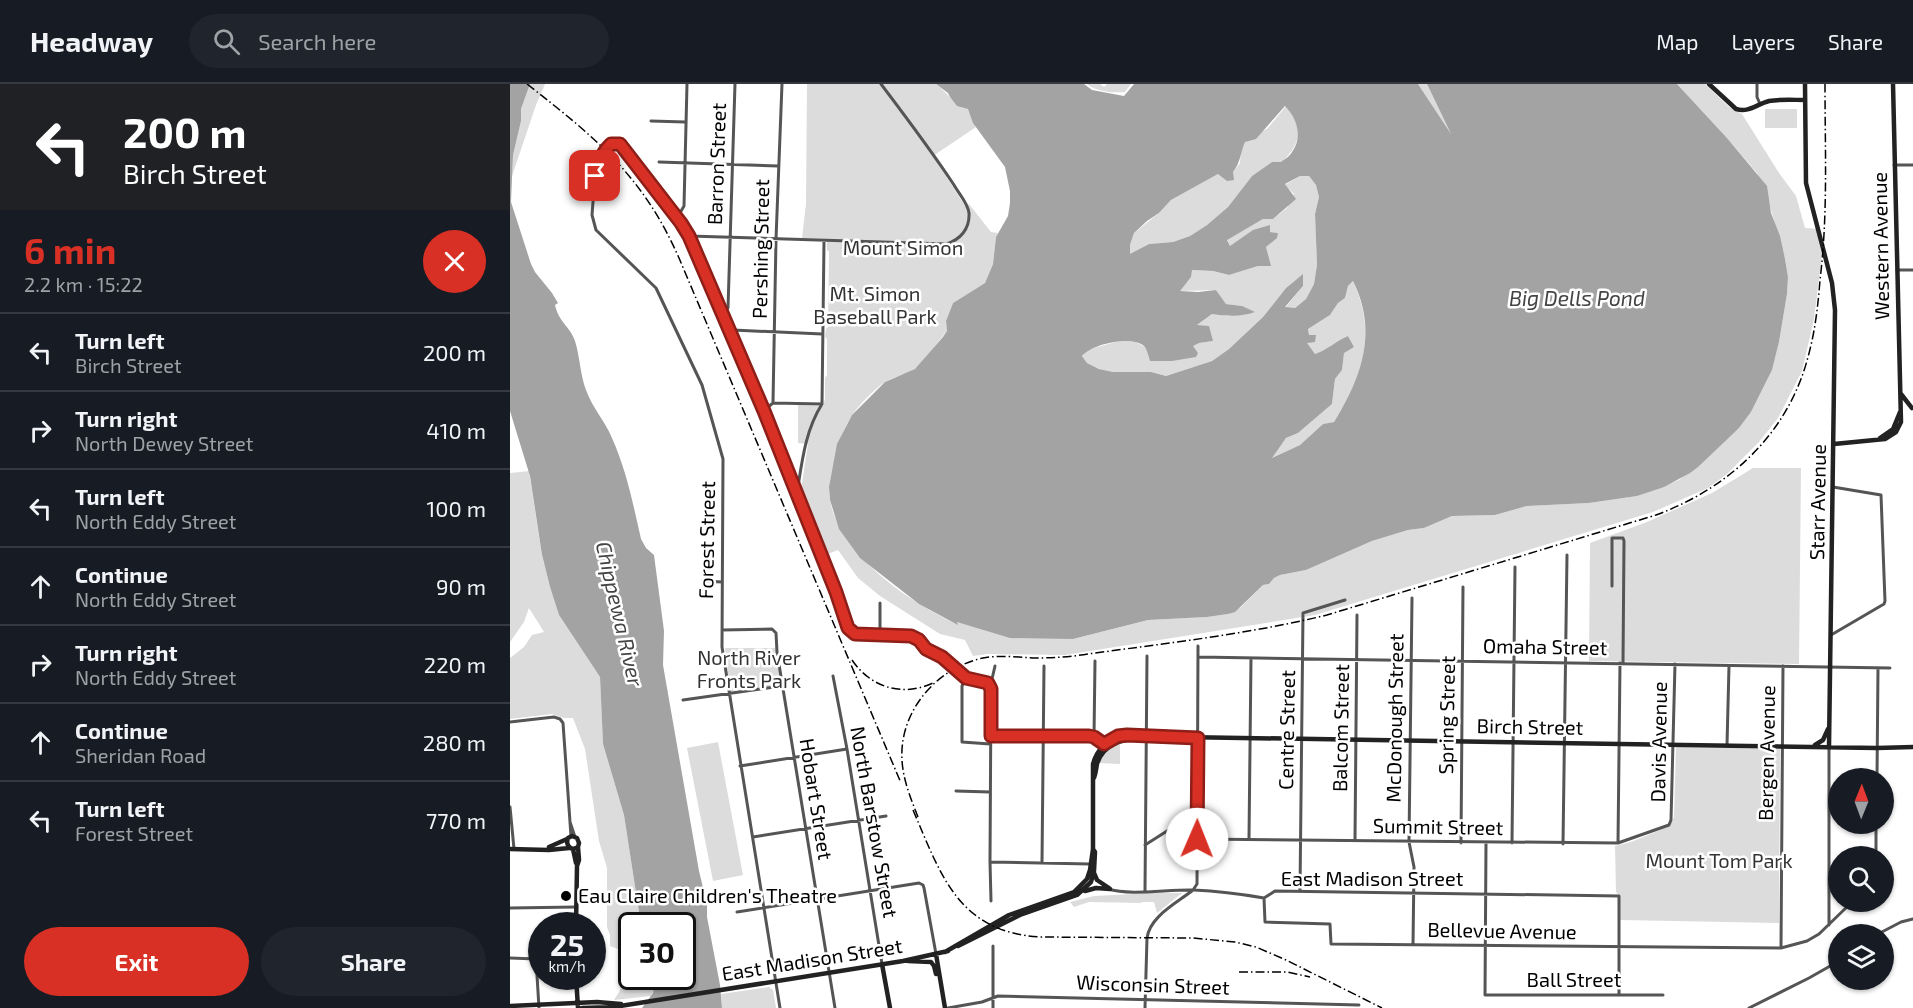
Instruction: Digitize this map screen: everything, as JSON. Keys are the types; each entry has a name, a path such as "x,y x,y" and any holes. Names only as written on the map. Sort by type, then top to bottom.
{"main road":[{"path":"1710,84 1736,110 1745,111 1760,104 1778,100 1802,100"},
{"name":"Starr Avenue","path":"1805,84 1802,100 1806,183 1832,283 1835,310 1829,747"},
{"name":"Western Avenue","path":"1893,84 1901,407"},
{"path":"1900,392 1912,408"},
{"path":"1834,444 1878,440 1890,432 1901,407 1912,408"},
{"path":"1812,746 1821,742 1829,727"},
{"name":"Birch Street","path":"1106,746 1122,740 1146,736 1913,747"},
{"path":"1106,746 1098,760 1094,778 1093,864 1097,880 1110,889"},
{"path":"546,849 571,838 578,840 573,848"},
{"path":"571,838 577,866 576,912"},
{"path":"512,849 573,848"},
{"path":"1089,880 1093,864"},
{"path":"1089,880 1094,871"},
{"name":"East Madison Street","path":"510,1006 579,1006 605,1002 624,1004 729,989 936,954 977,938 1020,915 1077,895 1089,880"},
{"name":"East Madison Street","path":"945,952 1009,915 1074,892 1089,880"},
{"path":"1077,895 1092,888 1110,889"},
{"path":"936,954 946,1008"},
{"path":"903,961 929,962 934,966 940,978"},
{"name":"North Barstow Street","path":"882,964 890,1008"},
{"path":"577,990 579,1006"}],"street":[{"path":"687,84 684,206 677,218 689,236 764,411 836,592 848,628 855,634 911,636 919,640 926,649 950,663 966,678 988,683"},
{"name":"Barron Street","path":"722,314 728,308 735,84"},
{"name":"Pershing Street","path":"773,403 782,84"},
{"path":"689,236 946,244 959,238 968,219 967,206 933,154 881,84"},
{"path":"1757,84 1757,97 1760,104"},
{"path":"651,121 686,122"},
{"name":"Forest Street","path":"677,218 623,146 617,143 609,146 599,160 595,176 592,215 596,230 656,288 702,385 723,459 722,647 780,1008"},
{"path":"659,162 778,166"},
{"path":"1894,165 1913,165"},
{"path":"796,495 807,434 822,404 824,241"},
{"path":"1897,270 1913,270"},
{"path":"728,331 823,334"},
{"path":"764,411 773,403 822,404"},
{"path":"1831,635 1884,604 1881,495 1833,487"},
{"path":"1612,586 1612,538 1623,538 1618,843"},
{"path":"1563,844 1567,555"},
{"path":"1512,843 1515,567"},
{"path":"703,581 722,582"},
{"name":"Spring Street","path":"1461,843 1463,587"},
{"name":"McDonough Street","path":"1412,598 1409,842 1414,867 1413,945"},
{"name":"Centre Street","path":"1300,891 1304,614 1307,611 1345,600"},
{"path":"880,603 880,635"},
{"name":"Balcom Street","path":"1355,840 1357,615"},
{"name":"Hobart Street","path":"722,630 772,628 776,633 782,686 835,1008"},
{"path":"1145,1008 1149,927 1193,890 1197,884 1198,646"},
{"path":"1145,891 1147,656"},
{"name":"Omaha Street","path":"1199,657 1890,668"},
{"path":"1249,839 1251,658"},
{"path":"1094,737 1095,661"},
{"name":"Davis Avenue","path":"1671,820 1675,664"},
{"path":"1726,745 1728,665"},
{"path":"988,683 992,679 995,666"},
{"path":"1042,863 1044,666"},
{"name":"Bergen Avenue","path":"1781,948 1783,666"},
{"path":"1877,768 1878,668"},
{"name":"North Barstow Street","path":"833,676 882,964"},
{"path":"966,678 963,686 962,742 991,744"},
{"path":"988,683 991,689 991,901"},
{"path":"683,700 782,686"},
{"path":"510,722 554,717 563,723 571,838"},
{"path":"991,736 1094,737 1106,746"},
{"name":"Starr Avenue","path":"1829,747 1829,924"},
{"path":"740,766 847,749"},
{"path":"956,791 990,792"},
{"path":"510,807 512,849"},
{"path":"1145,845 1198,812"},
{"path":"753,837 886,816"},
{"name":"Summit Street","path":"1197,839 1618,843 1668,825 1671,820"},
{"path":"1485,946 1486,843"},
{"path":"990,862 1093,864"},
{"name":"East Madison Street","path":"1089,880 1110,889 1193,890 1237,893 1264,898 1275,891 1619,896 1619,947"},
{"path":"737,912 920,883 923,885 936,954"},
{"name":"Bellevue Avenue","path":"1264,898 1264,922 1330,924 1331,944 1781,948 1807,941 1828,926"},
{"path":"510,908 576,907"},
{"name":"Bellevue Avenue","path":"1830,924 1842,912"},
{"path":"1894,926 1913,919"},
{"path":"993,946 993,1008"},
{"name":"Ball Street","path":"1485,946 1485,995 1663,995"},
{"path":"1619,947 1619,995"},
{"path":"510,958 536,959 540,1006"},
{"path":"1749,1008 1828,967"},
{"name":"Wisconsin Street","path":"946,1008 982,1002 998,996 1359,1005"}],"green space":[{"path":"530,84 545,84 512,176 513,155 521,121 521,109"},
{"path":"807,84 936,84 955,102 968,109 976,127 933,156 965,206 969,204 991,232 998,233 993,264 985,283 953,303 946,321 947,331 920,365 883,384 854,413 839,443 830,490 830,500 836,520 847,539 862,557 899,590 938,615 957,624 956,622 1073,639 1148,620 1228,614 1241,607 1263,585 1269,584 1280,575 1306,570 1372,541 1408,530 1424,528 1452,516 1495,515 1527,506 1589,503 1637,496 1679,480 1739,428 1751,412 1772,370 1779,342 1788,277 1769,203 1757,173 1677,84 1705,84 1729,107 1742,114 1796,196 1805,228 1818,229 1822,255 1814,319 1802,371 1778,418 1759,442 1727,474 1708,488 1653,512 1315,615 1065,655 987,654 973,656 965,640 940,634 880,596 858,578 838,550 825,555 800,496 808,444 798,443 798,405 823,406 827,375 827,339 825,337 828,327 829,252 827,239 802,238 806,204"},
{"path":"1087,84 1100,84 1104,87 1107,84 1131,84 1125,92 1115,92 1100,90"},
{"path":"1418,84 1427,84 1453,138"},
{"path":"1286,106 1296,122 1298,136 1293,149 1281,163 1272,162 1252,176 1228,207 1190,236 1173,242 1149,244 1129,255 1134,233 1171,200 1218,174 1233,172 1240,163 1241,150 1245,142 1268,128"},
{"path":"1765,109 1797,109 1797,128 1765,128"},
{"path":"1300,176 1309,176 1316,185 1319,197 1315,214 1317,265 1314,284 1306,299 1295,308 1285,308 1303,286 1302,275 1286,288 1263,317 1229,349 1212,361 1166,376 1151,372 1113,372 1087,363 1082,356 1087,350 1119,341 1134,341 1145,347 1192,346 1213,341 1196,326 1212,314 1230,316 1242,306 1226,304 1216,290 1179,291 1191,277 1191,270 1213,271 1229,275 1258,266 1270,266 1266,247 1278,233 1270,232 1230,246 1227,239 1263,219 1273,219 1287,208 1294,194 1285,185"},
{"path":"1353,281 1364,318 1365,336 1363,354 1353,388 1334,422 1323,424 1300,445 1270,459 1286,438 1298,433 1332,404 1335,379 1342,370 1344,352 1354,347 1348,336 1315,354 1306,343 1315,335 1309,336 1308,329 1330,315 1338,303 1345,298 1348,286"},
{"path":"1753,468 1801,468 1799,664 1589,661 1590,543 1647,522 1712,493"},
{"path":"529,471 542,556 559,615 600,677 603,744 624,815 639,912 618,912 618,949 610,946 607,927 607,868 599,841 585,749 573,718 552,714 510,719 510,658 524,647 532,635 544,632 529,608 524,622 510,642 510,473"},
{"name":"North River Fronts Park","path":"725,648 777,648 782,686 730,693"},
{"path":"718,742 743,875 713,881 687,748"},
{"path":"1120,742 1120,764 1099,763 1113,746"},
{"name":"Mount Tom Park","path":"1676,747 1780,749 1779,923 1620,920 1620,897 1616,892 1615,846 1670,826 1674,817"},
{"path":"1182,893 1157,913 1154,902 1089,902 1074,907 1070,902 1094,896"},
{"path":"769,987 773,990 776,1008 722,1008 721,994"},
{"path":"620,990 654,990 651,996 614,1000"}],"water":[{"name":"Chippewa River","path":"510,84 530,84 521,109 521,121 513,155 511,202 531,264 558,303 555,305 557,311 575,341 586,390 609,432 622,463 641,539 654,555 664,631 663,665 699,871 707,904 707,917 722,1008 642,1008 654,990 696,990 696,912 639,912 624,815 603,744 600,677 559,615 542,555 530,476 510,411"},
{"name":"Big Dells Pond","path":"936,84 1084,84 1092,90 1124,96 1134,84 1418,84 1451,134 1427,84 1677,84 1767,186 1771,213 1780,236 1788,277 1779,342 1772,370 1751,412 1739,428 1698,467 1664,487 1637,496 1589,503 1527,506 1495,515 1452,516 1424,528 1408,530 1372,541 1306,570 1280,575 1269,584 1263,585 1235,612 1228,614 1148,620 1073,639 1010,638 957,622 958,625 919,604 860,558 839,529 830,500 829,487 837,444 852,415 885,382 915,369 943,337 947,331 946,321 953,303 985,283 993,264 996,237 1008,216 1010,191 1005,167 973,123 968,109 957,106 948,93","holes":["1285,106 1293,116 1298,134 1289,156 1281,162 1272,162 1252,176 1228,207 1190,236 1173,242 1149,244 1130,254 1134,233 1171,200 1218,174 1227,181 1234,180 1233,172 1238,165 1245,142 1256,139","1300,176 1309,176 1316,185 1319,197 1315,214 1317,265 1314,284 1306,299 1295,308 1285,307 1303,286 1303,274 1286,288 1263,317 1229,349 1212,361 1166,376 1151,372 1113,372 1087,363 1082,356 1087,352 1103,344 1123,341 1140,343 1145,347 1150,361 1172,361 1196,357 1198,353 1193,346 1213,341 1209,326 1197,325 1212,314 1234,316 1255,312 1242,306 1226,304 1216,290 1180,291 1191,277 1192,270 1213,271 1229,275 1258,266 1271,266 1266,247 1277,238 1278,233 1270,232 1270,225 1253,230 1230,246 1227,240 1263,219 1273,219 1296,199 1285,184","1353,281 1365,318 1363,353 1352,388 1334,422 1323,424 1300,445 1272,458 1286,438 1298,433 1332,404 1335,379 1342,370 1344,353 1354,347 1348,336 1315,354 1307,343 1315,342 1316,335 1309,335 1308,329 1330,315 1338,303 1345,298 1348,286"]}],"railway":[{"path":"527,84 575,122 615,160 650,204 665,229 901,783"},
{"path":"918,817 908,789 902,760 907,725 914,709 936,682 950,671 966,663 983,658 1008,656 1040,658 1081,655 1238,633 1327,615 1656,515 1683,504 1708,490 1731,473 1752,455 1786,410 1799,385 1808,357 1817,309 1823,256 1826,182 1825,84"},
{"path":"852,660 868,677 888,687 910,689 933,683"},
{"path":"913,810 933,857 956,896 971,912 990,924 1012,933 1040,937 1193,938 1235,942 1256,947 1286,960 1382,1008"},
{"path":"1239,972 1287,972 1310,977"}],"place":[{"name":"Eau Claire Children's Theatre","path":"566,896"}],"route":[{"path":"595,176 603,152 611,144 620,144 689,236 764,411 836,592 848,628 855,634 911,636 919,640 926,649 942,657 966,678 988,683 991,689 991,736 1089,736 1104,744 1118,736 1127,735 1198,738 1197,839"}],"park label":[{"name":"Mount Simon","path":"903,248"},
{"name":"Mt. Simon Baseball Park","path":"875,306"}]}
